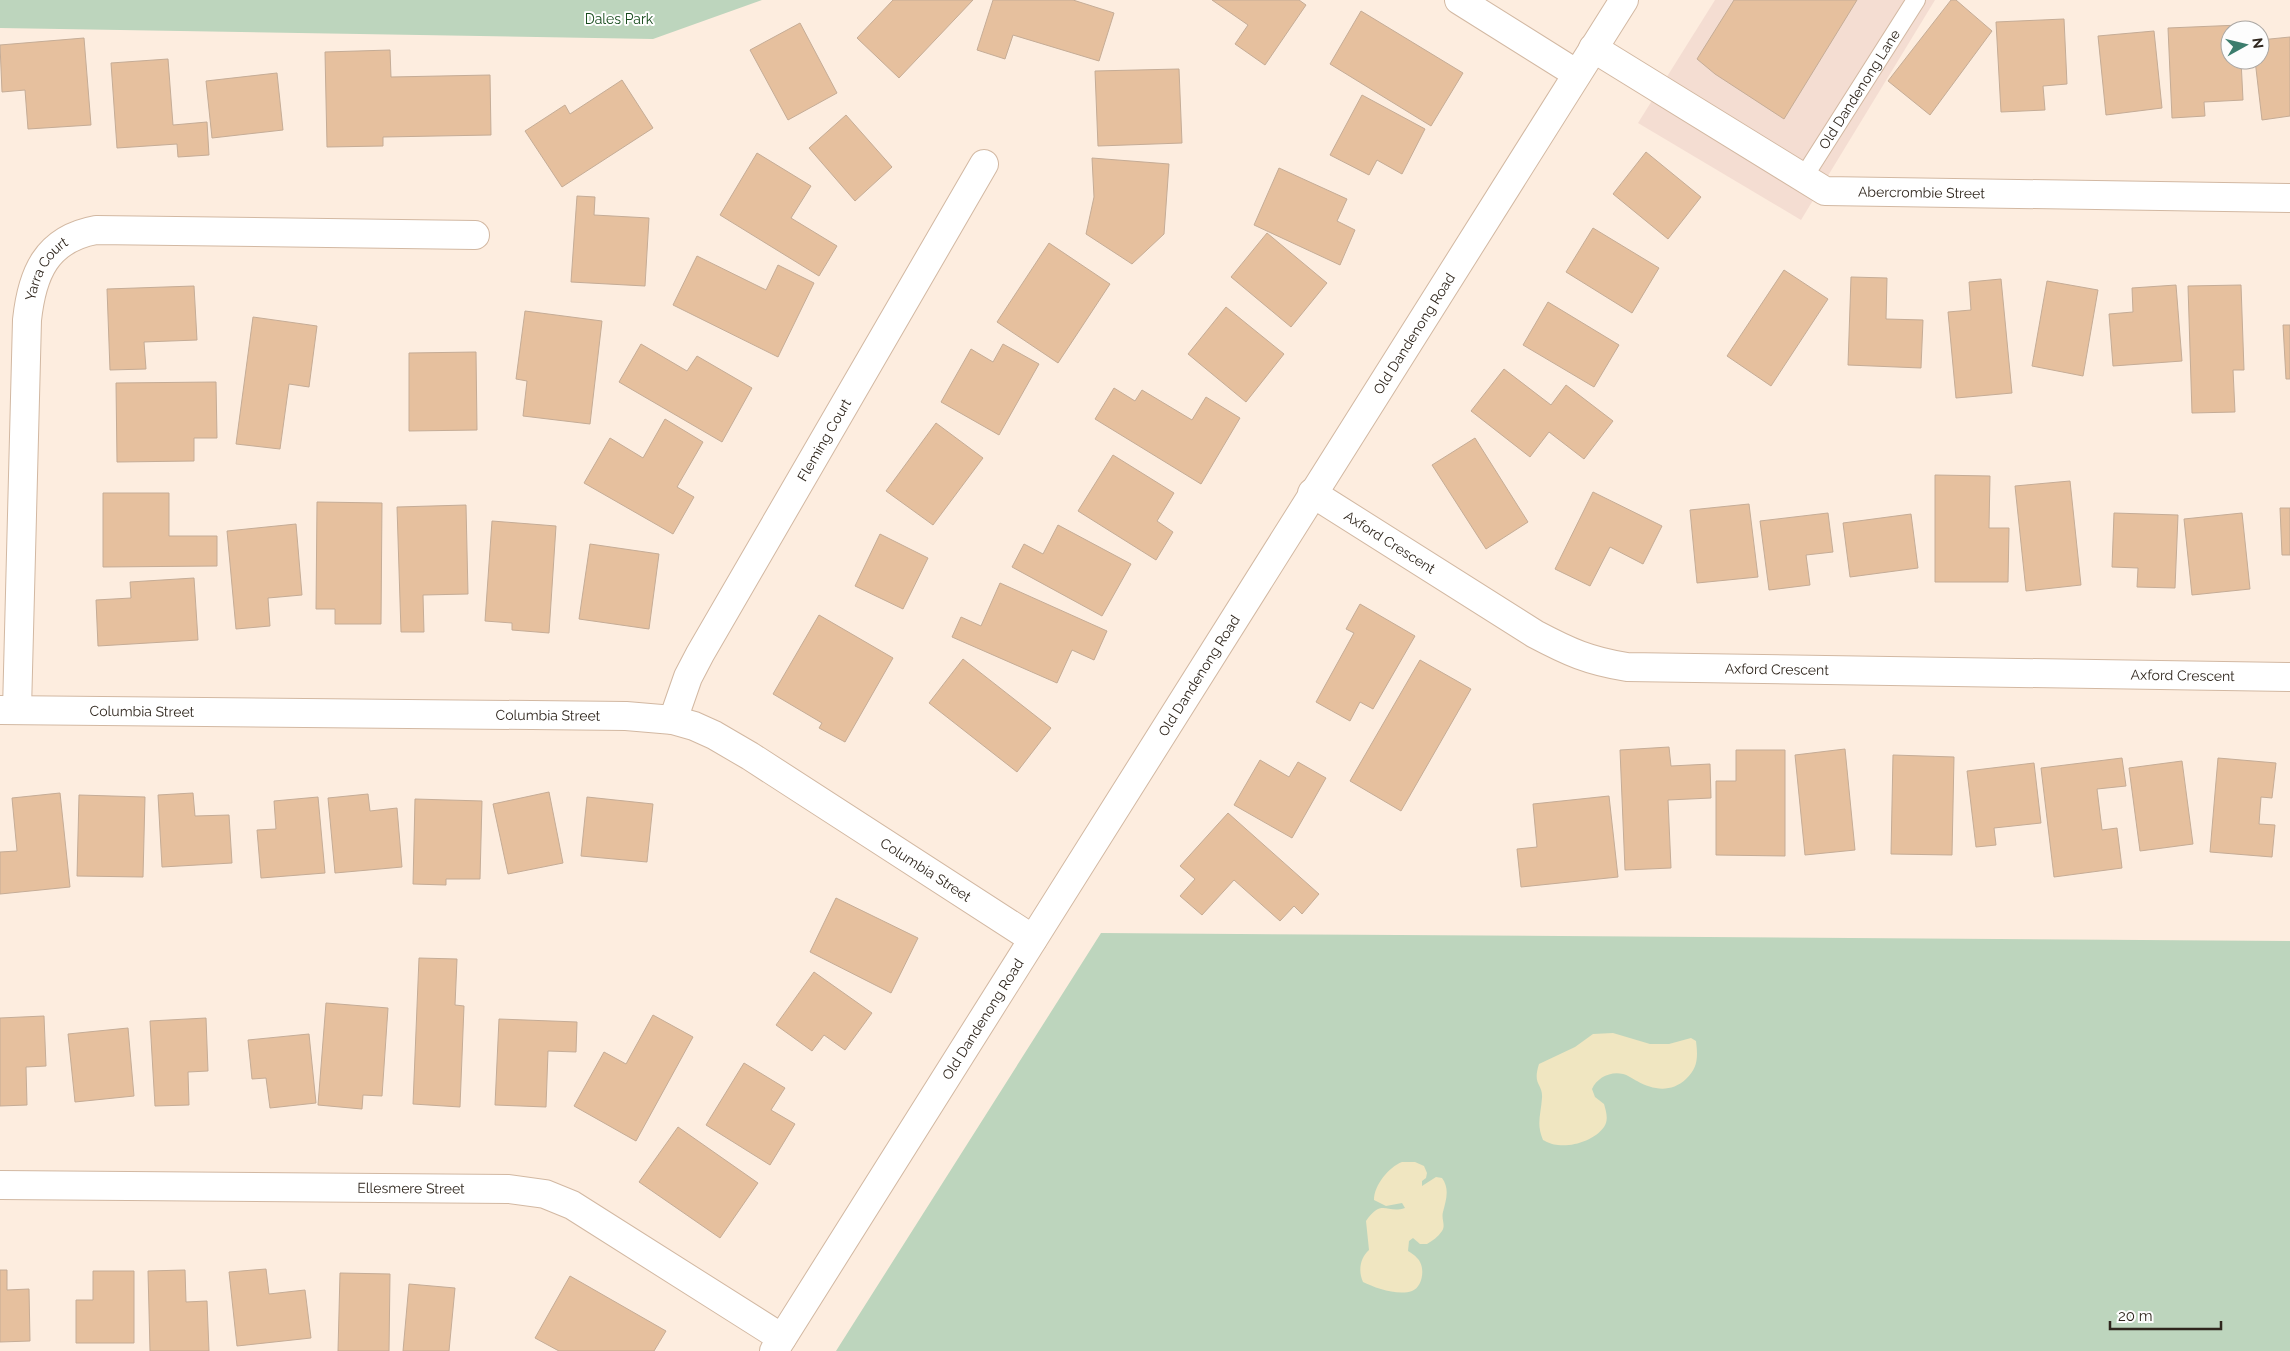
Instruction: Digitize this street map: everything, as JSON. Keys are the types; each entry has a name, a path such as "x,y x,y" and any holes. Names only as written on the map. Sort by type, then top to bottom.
{"street":[{"path":"1459,0 1577,74"},
{"name":"Old Dandenong Road","path":"778,1344 1624,0"},
{"name":"Abercrombie Street","path":"1594,48 1825,191 2290,198"},
{"name":"Fleming Court","path":"673,720 688,677 700,654 984,164"},
{"name":"Yarra Court","path":"9,710 27,320 30,295 36,272 48,255 62,242 78,233 96,230 475,235"},
{"name":"Axford Crescent","path":"1312,493 1535,634 1563,649 1595,662 1637,667 2290,677"},
{"name":"Columbia Street","path":"9,710 626,716 673,720 714,735 750,756 996,913 1033,939"},
{"name":"Ellesmere Street","path":"0,1185 509,1189 545,1194 572,1205 778,1344"}],"lane":[{"name":"Old Dandenong Lane","path":"1803,178 1916,0"}],"shaded area":[{"path":"1715,0 1935,0 1801,220 1638,123"}],"green space":[{"name":"Dales Park","path":"0,0 762,0 653,39 0,28"},
{"path":"1101,933 2290,941 2290,1351 836,1351"}],"sand":[{"path":"1613,1033 1650,1044 1669,1044 1691,1038 1696,1041 1697,1057 1693,1071 1680,1083 1662,1089 1643,1084 1623,1074 1618,1073 1604,1076 1592,1089 1595,1097 1604,1104 1607,1118 1606,1124 1600,1132 1583,1142 1570,1145 1556,1145 1543,1140 1539,1124 1542,1093 1537,1080 1539,1064 1575,1047 1593,1034"},
{"path":"1415,1162 1424,1166 1427,1173 1426,1178 1422,1181 1422,1186 1436,1177 1442,1178 1446,1186 1447,1195 1443,1215 1444,1226 1440,1233 1427,1244 1420,1244 1413,1238 1409,1241 1408,1251 1420,1262 1422,1276 1416,1289 1400,1293 1380,1289 1363,1282 1360,1269 1362,1261 1369,1250 1366,1221 1371,1214 1380,1208 1405,1208 1402,1203 1386,1206 1374,1200 1377,1188 1383,1177 1397,1164"}],"building":[{"path":"893,0 973,0 899,78 857,38"},
{"path":"993,0 1073,0 1114,13 1099,61 1013,35 1005,59 977,50"},
{"path":"1212,0 1299,0 1306,5 1265,65 1235,44 1248,25"},
{"path":"1734,0 1857,0 1784,119 1715,74 1697,59"},
{"path":"1951,0 1956,0 1992,31 1930,115 1888,81"},
{"path":"1361,11 1463,73 1431,126 1330,64"},
{"path":"2064,19 2067,84 2043,86 2045,110 2001,112 1996,22"},
{"path":"800,23 837,93 788,120 750,50"},
{"path":"2220,26 2220,70 2242,70 2243,100 2204,102 2205,116 2172,118 2168,28"},
{"path":"2154,31 2162,108 2106,115 2098,36"},
{"path":"2290,37 2290,116 2262,120 2256,70 2270,70 2270,39"},
{"path":"84,38 91,125 28,129 25,90 2,92 0,45"},
{"path":"390,50 391,77 490,75 491,135 383,137 383,146 327,147 325,52"},
{"path":"168,59 173,125 207,122 209,155 178,157 177,144 117,148 111,63"},
{"path":"1179,69 1182,143 1098,146 1095,71"},
{"path":"277,73 283,130 212,138 206,81"},
{"path":"622,80 653,128 562,187 525,131 565,105 570,114"},
{"path":"1362,95 1425,129 1402,174 1377,160 1369,175 1330,155"},
{"path":"846,115 892,167 855,201 809,148"},
{"path":"1646,152 1701,197 1668,239 1613,194"},
{"path":"757,153 811,186 791,218 837,246 819,276 720,215"},
{"path":"1092,158 1169,164 1164,234 1132,264 1086,234 1094,197"},
{"path":"1279,168 1347,199 1337,221 1355,230 1340,265 1254,225"},
{"path":"577,196 595,197 594,215 649,218 645,286 571,282"},
{"path":"1593,228 1659,268 1632,313 1566,272"},
{"path":"1267,233 1327,283 1291,327 1231,277"},
{"path":"1049,243 1110,284 1058,363 997,322"},
{"path":"697,256 766,290 778,265 814,283 778,357 673,305"},
{"path":"1784,270 1828,299 1771,386 1727,356"},
{"path":"1851,277 1887,278 1886,319 1923,320 1921,368 1848,365"},
{"path":"2001,279 2012,393 1956,398 1948,312 1971,310 1969,282"},
{"path":"2047,281 2098,290 2083,376 2032,366"},
{"path":"2176,285 2182,361 2113,366 2109,314 2133,312 2132,288"},
{"path":"2241,285 2244,370 2233,370 2235,412 2192,413 2188,286"},
{"path":"194,286 197,340 144,342 146,369 110,370 107,289"},
{"path":"1548,302 1619,345 1594,387 1523,345"},
{"path":"1226,307 1284,354 1246,402 1188,354"},
{"path":"525,311 602,321 590,424 523,416 527,381 516,379"},
{"path":"253,317 317,326 309,387 289,384 280,449 236,444"},
{"path":"2283,325 2290,325 2290,379 2286,379"},
{"path":"641,344 687,371 697,356 752,388 722,442 619,382"},
{"path":"1003,344 1039,364 999,435 941,402 971,349 993,362"},
{"path":"476,352 477,430 409,431 409,353"},
{"path":"1504,369 1551,405 1566,385 1613,421 1584,459 1549,432 1530,457 1471,411"},
{"path":"216,382 217,438 194,438 194,461 117,462 116,383"},
{"path":"1114,388 1135,401 1142,390 1192,420 1206,397 1240,418 1201,484 1095,419"},
{"path":"665,419 703,442 677,487 694,497 673,534 584,483 610,438 643,458"},
{"path":"936,423 983,458 933,525 886,491"},
{"path":"1475,438 1528,522 1486,549 1432,465"},
{"path":"1113,455 1174,493 1157,521 1173,532 1156,560 1078,511"},
{"path":"1935,475 1990,476 1989,528 2009,528 2008,582 1935,582"},
{"path":"2070,481 2081,585 2026,591 2015,486"},
{"path":"1593,492 1662,526 1643,564 1610,547 1590,586 1555,569"},
{"path":"103,493 169,493 169,536 217,536 217,566 103,567"},
{"path":"317,502 382,503 381,624 335,624 335,609 316,609"},
{"path":"1749,504 1758,577 1697,583 1690,510"},
{"path":"466,505 468,594 423,595 424,632 401,632 397,507"},
{"path":"2280,508 2290,508 2290,555 2282,555"},
{"path":"1828,513 1833,552 1806,555 1810,585 1769,590 1760,521"},
{"path":"2114,513 2178,515 2175,588 2137,587 2138,568 2112,567"},
{"path":"2242,513 2250,589 2192,595 2184,519"},
{"path":"1911,514 1918,568 1850,577 1843,523"},
{"path":"492,521 556,526 549,633 512,630 512,623 485,621"},
{"path":"296,524 302,595 268,598 270,626 236,629 227,531"},
{"path":"1058,525 1131,564 1102,616 1012,567 1024,544 1043,554"},
{"path":"880,534 928,558 903,609 855,586"},
{"path":"590,544 659,554 649,629 579,619"},
{"path":"194,578 198,640 98,646 96,600 131,598 130,582"},
{"path":"1000,583 1107,631 1094,660 1072,650 1057,683 952,637 961,617 981,626"},
{"path":"1360,604 1415,636 1373,709 1360,702 1350,721 1316,702 1354,633 1346,629"},
{"path":"819,615 893,658 845,742 819,728 822,723 773,694"},
{"path":"963,659 1051,728 1017,772 929,703"},
{"path":"1420,660 1471,689 1401,811 1350,781"},
{"path":"1669,747 1671,766 1710,764 1711,798 1668,800 1671,868 1625,870 1620,750"},
{"path":"1845,749 1855,850 1805,855 1795,755"},
{"path":"1736,750 1785,750 1785,856 1716,855 1716,781 1736,781"},
{"path":"1893,755 1954,757 1952,855 1891,854"},
{"path":"2122,758 2126,786 2097,789 2102,830 2117,828 2122,868 2054,877 2041,768"},
{"path":"2218,758 2276,763 2272,798 2261,797 2259,824 2275,825 2272,857 2210,852"},
{"path":"1260,760 1289,777 1298,762 1326,778 1292,838 1234,805"},
{"path":"2182,761 2193,844 2140,851 2129,768"},
{"path":"2034,763 2041,823 1994,828 1996,845 1976,847 1967,771"},
{"path":"549,792 563,863 508,874 493,804"},
{"path":"60,793 70,887 0,894 0,852 17,851 12,798"},
{"path":"193,793 195,816 229,815 232,863 162,867 158,795"},
{"path":"368,794 370,811 397,808 402,867 335,873 328,798"},
{"path":"79,795 145,797 143,877 77,876"},
{"path":"1609,796 1618,877 1521,887 1517,849 1537,847 1533,804"},
{"path":"318,797 325,873 261,878 257,830 276,829 274,801"},
{"path":"587,797 653,804 647,862 581,856"},
{"path":"415,799 482,801 480,879 446,879 446,885 413,884"},
{"path":"1228,813 1319,894 1302,914 1294,906 1280,921 1234,880 1202,915 1180,896 1195,879 1180,866"},
{"path":"836,898 918,938 891,993 810,952"},
{"path":"419,958 457,959 455,1005 464,1006 460,1107 413,1104"},
{"path":"814,972 872,1013 845,1050 824,1035 812,1051 776,1025"},
{"path":"326,1003 388,1008 382,1096 363,1095 362,1109 318,1105"},
{"path":"653,1015 693,1037 636,1141 574,1106 604,1052 626,1064"},
{"path":"44,1016 46,1066 26,1067 27,1105 0,1106 0,1018"},
{"path":"206,1018 208,1071 188,1072 189,1105 155,1106 150,1021"},
{"path":"499,1019 577,1022 576,1052 548,1051 546,1107 495,1105"},
{"path":"128,1028 134,1096 75,1102 68,1034"},
{"path":"309,1034 316,1103 270,1108 266,1078 252,1079 248,1040"},
{"path":"744,1063 785,1088 771,1110 795,1124 770,1165 706,1125"},
{"path":"678,1127 758,1183 720,1238 639,1182"},
{"path":"266,1269 269,1294 305,1290 311,1338 237,1346 229,1272"},
{"path":"0,1270 7,1270 7,1290 29,1289 30,1341 0,1342"},
{"path":"185,1270 186,1302 207,1301 209,1351 150,1351 148,1271"},
{"path":"93,1271 134,1271 134,1343 76,1343 76,1300 93,1300"},
{"path":"340,1273 390,1274 389,1351 338,1351"},
{"path":"570,1276 666,1331 654,1351 559,1351 535,1338"},
{"path":"409,1284 455,1288 449,1351 403,1351"}]}
